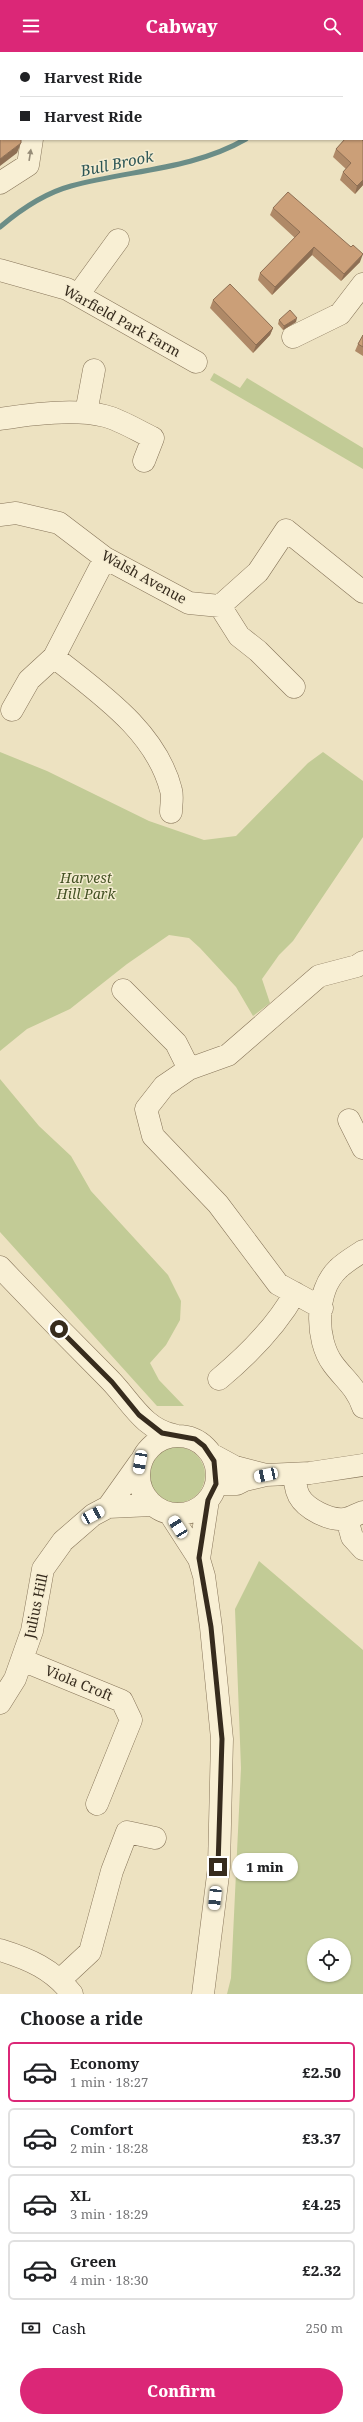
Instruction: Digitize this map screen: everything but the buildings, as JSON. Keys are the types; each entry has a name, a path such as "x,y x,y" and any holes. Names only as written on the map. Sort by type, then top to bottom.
{"street":[{"path":"0,183 28,165 32,140"},
{"path":"78,295 118,240"},
{"name":"Warfield Park Farm","path":"0,270 67,289 196,362"},
{"path":"293,337 340,314 363,284"},
{"path":"86,413 94,370"},
{"path":"0,419 23,415 86,413 106,416 153,438 144,461"},
{"name":"Walsh Avenue","path":"0,515 16,513 59,523 105,558 189,603 220,606"},
{"path":"294,687 258,651 239,636 220,606 258,572 286,530 363,592"},
{"path":"12,710 29,680 54,657 105,558"},
{"path":"54,657 118,708 148,744 163,769 172,792 171,812"},
{"path":"322,1308 278,1284 218,1204 153,1136 146,1109 164,1086 189,1069 228,1055 319,976 361,968"},
{"path":"123,990 176,1044 189,1069"},
{"path":"349,1120 363,1148"},
{"path":"363,1251 337,1270 327,1286 319,1322 321,1342 333,1364 354,1386 363,1407"},
{"path":"0,1267 112,1382 125,1400 139,1415 162,1433 195,1439 211,1454 235,1467 266,1475"},
{"path":"220,1380 243,1359 268,1332 284,1313 295,1293"},
{"path":"125,1400 142,1458"},
{"path":"174,1435 162,1438 152,1444 142,1458 138,1474 140,1485 144,1496 161,1509 199,1558"},
{"path":"203,1994 207,1975 218,1867 222,1739 211,1627 199,1558 216,1469 211,1454"},
{"name":"Julius Hill","path":"0,1703 10,1689 32,1631 43,1569 63,1541 93,1515 108,1507 142,1458"},
{"path":"161,1509 191,1512 212,1492 245,1480 266,1475 295,1474 363,1465"},
{"path":"295,1474 295,1486 300,1497 322,1515 336,1519 355,1515 352,1537 363,1549"},
{"name":"Julius Hill","path":"108,1507 161,1509"},
{"name":"Viola Croft","path":"22,1660 122,1701 131,1720 97,1804"},
{"path":"0,1950 30,1959 66,1987 90,1952 112,1871 127,1832 155,1838"}],"green space":[{"path":"214,373 240,388 247,378 363,448 363,469 210,380"},
{"name":"Harvest Hill Park","path":"0,752 47,771 149,821 204,840 236,836 308,763 323,752 363,781 363,837 293,941 279,955 262,979 270,1003 253,1016 236,987 200,948 189,938 169,935 127,964 70,1009 27,1029 0,1051"},
{"path":"0,1079 39,1126 71,1156 91,1191 168,1275 181,1301 180,1320 166,1345 150,1363 159,1380 184,1406 157,1406 0,1232"},
{"path":"171,1447 183,1447 193,1451 201,1459 205,1469 205,1481 201,1491 193,1499 183,1503 171,1503 161,1499 153,1491 149,1481 149,1469 153,1459 161,1451"},
{"path":"259,1561 363,1650 363,1994 227,1994 231,1978 241,1768 235,1609"}],"waterway":[{"name":"Bull Brook","path":"0,227 33,203 61,189 182,163 204,157 244,140"}],"route":[{"path":"59,1329 112,1382 125,1400 139,1415 162,1433 195,1439 211,1454 214,1461 217,1477 216,1484 213,1493 208,1500 199,1558 204,1576 211,1627 222,1739 218,1867"}]}
